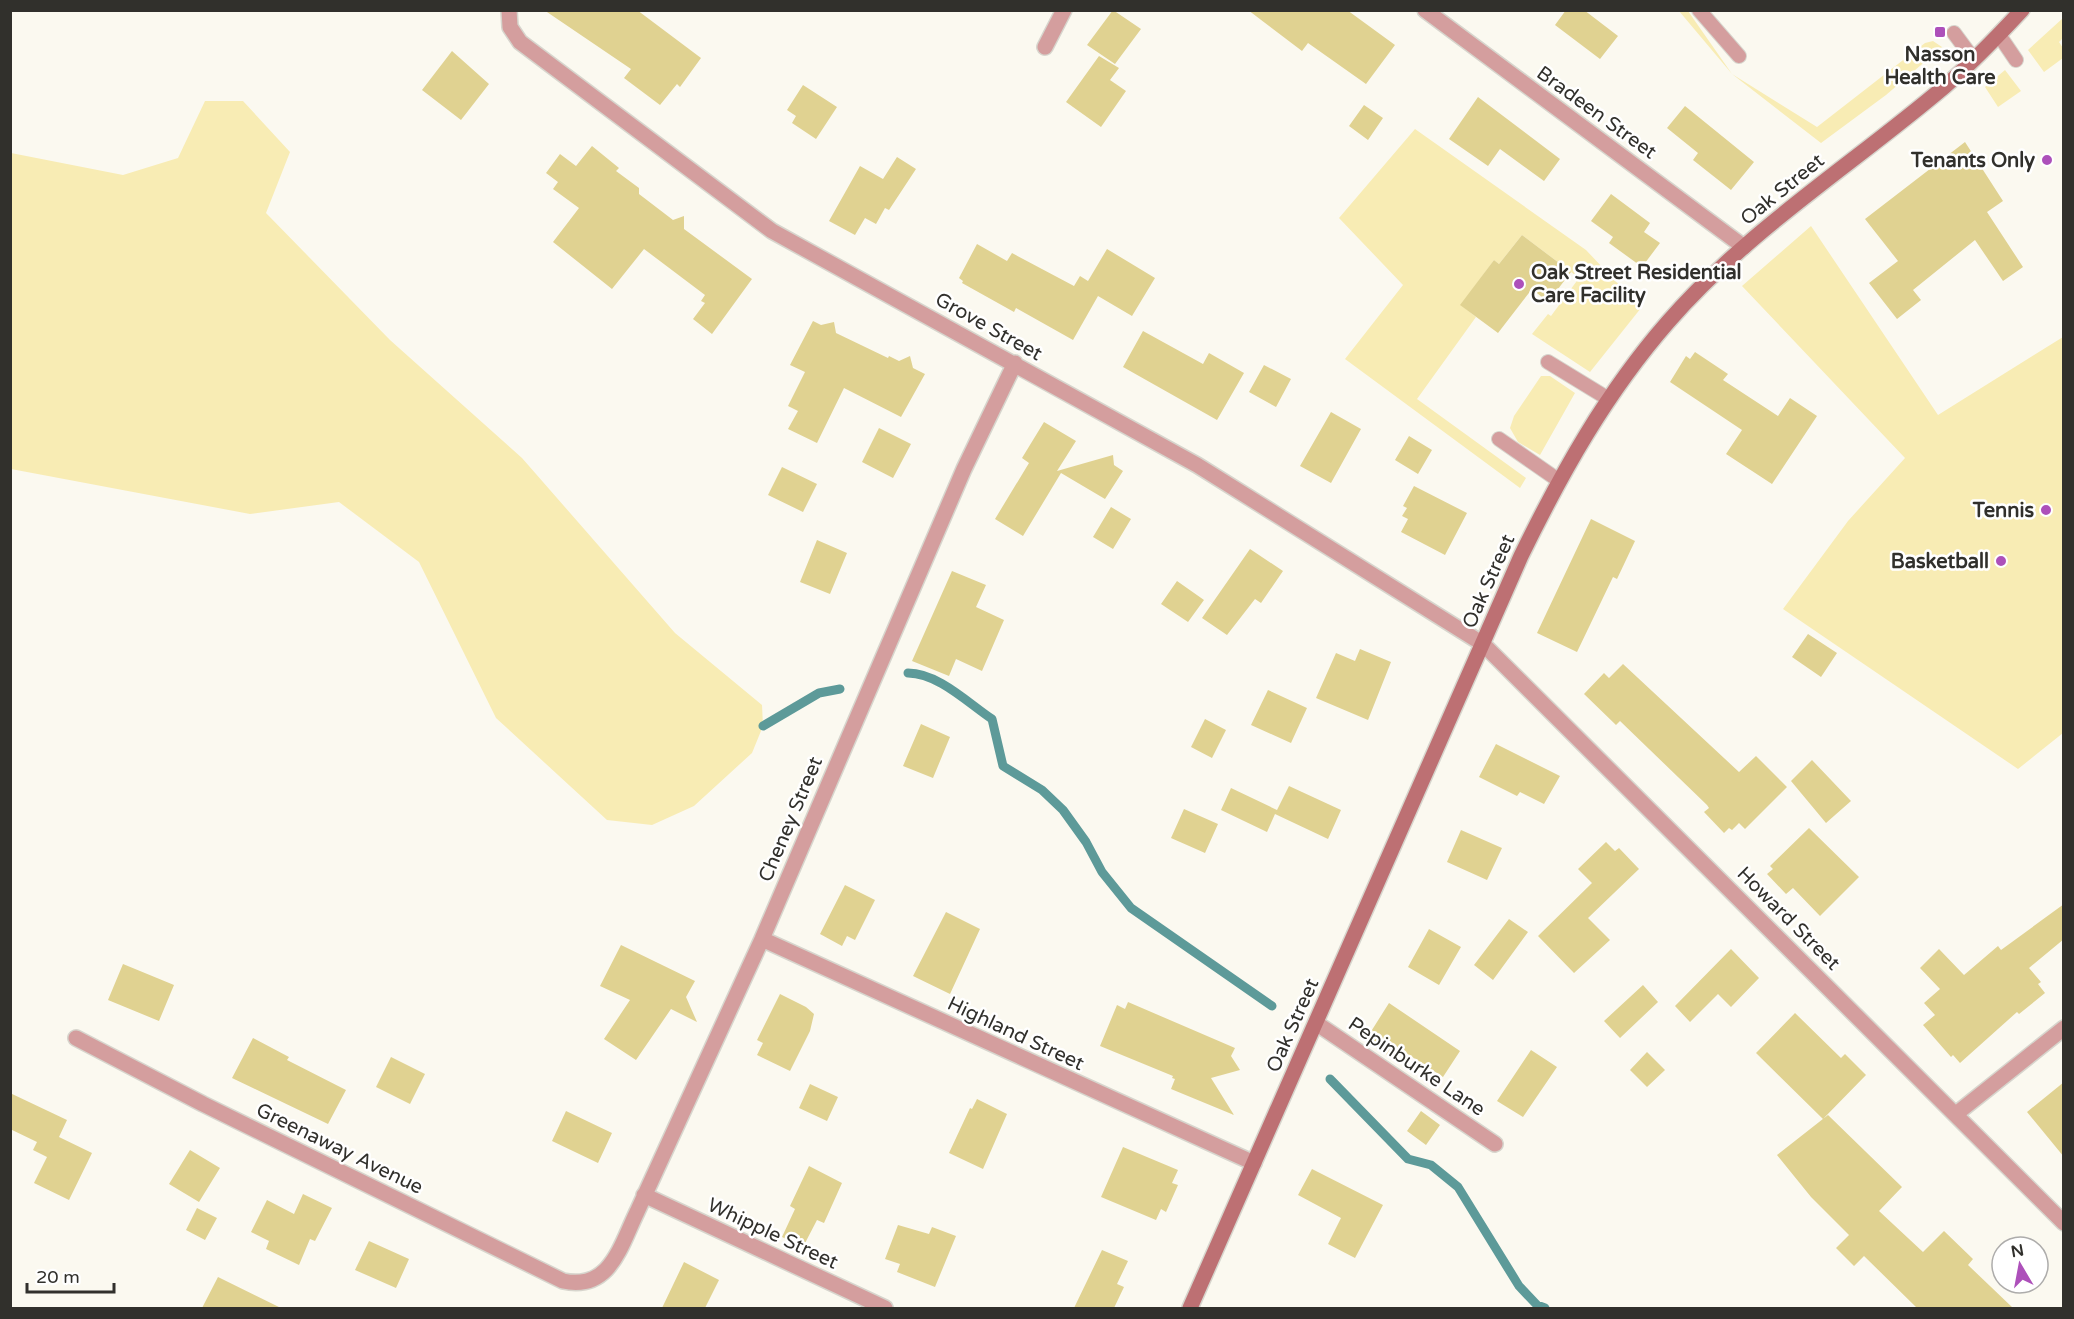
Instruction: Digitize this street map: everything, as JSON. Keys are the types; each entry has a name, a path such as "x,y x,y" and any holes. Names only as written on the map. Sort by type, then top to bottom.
{"main road":[{"name":"Oak Street","path":"1190,1308 1521,556 1558,480 1608,398 1669,321 1744,247 1974,60 2022,10"}],"street":[{"name":"Grove Street","path":"509,10 510,27 520,42 750,217 1205,470 1483,644"},
{"path":"1045,47 1064,10"},
{"name":"Bradeen Street","path":"1425,10 1744,247"},
{"name":"Cheney Street","path":"590,1282 604,1273 615,1257 645,1195 762,939 964,469 1015,363"},
{"name":"Howard Street","path":"1483,644 2064,1223"},
{"name":"Highland Street","path":"762,939 1254,1163"},
{"name":"Pepinburke Lane","path":"1316,1023 1495,1144"},
{"path":"1956,1114 2064,1028"},
{"name":"Greenaway Avenue","path":"75,1038 213,1109 563,1281 578,1284 590,1282"},
{"name":"Whipple Street","path":"645,1195 885,1308"}],"lane":[{"path":"1699,10 1739,56"},
{"path":"1954,33 1974,60"},
{"path":"1999,35 2016,60"},
{"path":"1548,362 1608,398"},
{"path":"1499,440 1558,480"}],"shaded area":[{"path":"1679,11 1688,11 1732,74"},
{"path":"2063,18 2063,38 2059,42 2063,48 2063,58 2044,72 2028,50"},
{"path":"1933,41 1942,47 1886,95 1821,143 1732,74 1817,127 1925,43"},
{"path":"2005,70 2021,91 1998,107 1985,87"},
{"path":"205,101 243,101 290,152 266,213 390,340 522,458 675,633 762,705 763,726 752,753 694,806 652,825 607,820 496,718 419,562 339,502 250,514 11,469 11,153 123,175 178,158"},
{"path":"1415,129 1586,250 1641,308 1590,372 1532,334 1548,314 1551,316 1579,278 1522,235 1499,264 1494,260 1461,305 1476,317 1417,399 1526,478 1520,488 1345,359 1403,285 1339,218"},
{"path":"1811,226 1938,415 2063,337 2063,733 2018,769 1783,609 1848,521 1905,458 1742,286"},
{"path":"1541,376 1550,376 1575,393 1540,455 1518,442 1510,428 1514,416"}],"building":[{"path":"544,10 637,10 701,58 680,87 677,84 660,105 624,78 631,69"},
{"path":"1113,10 1141,29 1115,64 1087,45"},
{"path":"1248,10 1347,10 1395,45 1366,84 1308,43 1302,51"},
{"path":"1566,10 1584,10 1618,36 1600,59 1555,25"},
{"path":"452,51 489,84 461,120 422,90"},
{"path":"1099,56 1119,68 1110,80 1126,91 1101,127 1066,102"},
{"path":"803,85 837,107 816,139 792,123 796,116 787,110"},
{"path":"1478,97 1560,159 1544,181 1500,149 1488,166 1449,139"},
{"path":"1364,105 1383,118 1368,140 1349,126"},
{"path":"1685,106 1754,162 1731,190 1693,160 1698,153 1667,128"},
{"path":"1965,142 2003,201 1987,212 2023,267 2003,281 1975,240 1913,290 1921,300 1897,319 1869,283 1898,261 1865,219"},
{"path":"592,146 619,168 616,171 639,188 639,194 673,220 684,216 684,229 752,279 712,334 693,319 705,303 701,301 705,295 644,249 612,289 553,242 579,208 553,189 558,182 546,173 560,154 576,166"},
{"path":"897,157 916,169 889,210 885,208 876,224 865,218 855,235 829,221 860,166 883,179"},
{"path":"1611,194 1650,223 1644,232 1660,243 1642,267 1609,243 1613,237 1591,221"},
{"name":"Oak Street Residential Care Facility","path":"1522,235 1571,272 1548,302 1532,289 1498,333 1460,305 1494,260 1499,264"},
{"path":"977,244 1007,261 1012,253 1074,286 1080,276 1088,281 1107,249 1155,278 1132,316 1098,296 1073,340 1016,308 1014,312 962,283 963,281 959,278"},
{"path":"813,321 821,325 834,322 836,333 888,358 889,356 899,361 910,356 913,368 925,374 901,417 844,388 817,443 788,429 798,411 788,406 805,372 790,365"},
{"path":"1143,331 1203,364 1209,353 1244,373 1217,420 1123,367"},
{"path":"1695,352 1728,374 1723,380 1778,416 1790,398 1817,416 1772,484 1726,454 1742,430 1670,382 1686,356 1690,359"},
{"path":"1264,365 1291,379 1276,407 1249,392"},
{"path":"1331,412 1361,429 1331,483 1300,466"},
{"path":"1044,422 1076,441 1057,471 1113,455 1114,465 1123,471 1105,499 1061,473 1023,536 995,519 1029,463 1022,458"},
{"path":"879,428 911,444 893,478 862,462"},
{"path":"1409,436 1432,450 1418,474 1395,460"},
{"path":"782,467 817,484 803,512 768,495"},
{"path":"1414,486 1467,513 1445,555 1401,532 1408,519 1402,516 1407,508 1403,506"},
{"path":"1111,507 1131,519 1113,549 1093,537"},
{"path":"1591,519 1635,541 1617,579 1613,577 1577,652 1537,633"},
{"path":"817,540 847,553 830,594 800,582"},
{"path":"1250,549 1283,571 1261,603 1255,599 1227,635 1202,618"},
{"path":"952,571 986,585 976,607 1004,620 982,671 956,659 949,676 912,661"},
{"path":"1177,581 1204,600 1188,622 1161,604"},
{"path":"1808,634 1837,653 1821,677 1792,657"},
{"path":"1360,649 1391,662 1368,720 1316,698 1336,653 1355,661"},
{"path":"1623,664 1739,772 1756,756 1787,787 1745,829 1739,823 1732,830 1729,828 1724,833 1704,812 1709,808 1707,805 1620,721 1616,725 1584,694 1604,673 1609,678"},
{"path":"1268,690 1307,708 1291,743 1251,725"},
{"path":"1205,719 1226,730 1212,758 1191,747"},
{"path":"921,724 950,737 933,778 903,766"},
{"path":"1496,744 1560,776 1544,804 1520,792 1517,796 1479,777"},
{"path":"1812,760 1851,801 1826,823 1791,781"},
{"path":"1289,786 1341,810 1328,839 1275,814 1267,832 1221,810 1231,788 1277,810"},
{"path":"1184,809 1218,824 1205,853 1171,838"},
{"path":"1809,828 1859,877 1820,916 1793,888 1786,894 1767,874 1773,869 1770,866"},
{"path":"1461,830 1502,848 1487,880 1447,862"},
{"path":"1606,842 1615,851 1619,848 1639,869 1588,918 1610,940 1574,973 1538,936 1592,883 1578,869"},
{"path":"845,885 875,900 855,940 847,936 842,946 820,934"},
{"path":"2064,904 2064,939 2029,968 2041,982 2038,984 2045,993 2019,1014 2017,1012 1960,1063 1953,1055 1951,1057 1923,1025 1935,1015 1924,1003 1940,989 1920,968 1939,949 1964,975 1998,946 2001,950"},
{"path":"946,912 980,929 950,994 913,976"},
{"path":"1509,919 1528,932 1493,980 1474,965"},
{"path":"1429,929 1461,947 1439,985 1408,967"},
{"path":"621,945 695,981 686,997 697,1022 671,1009 636,1060 604,1039 630,1000 600,986"},
{"path":"1731,949 1759,978 1731,1007 1718,994 1690,1022 1675,1006"},
{"path":"123,964 174,985 159,1021 108,1000"},
{"path":"1643,985 1658,1002 1620,1038 1604,1021"},
{"path":"780,994 806,1007 814,1014 810,1031 790,1071 757,1055 763,1043 757,1040"},
{"path":"1128,1002 1235,1048 1231,1056 1240,1070 1211,1078 1234,1115 1171,1089 1175,1079 1172,1078 1173,1076 1100,1046 1117,1005 1125,1009"},
{"path":"1389,1003 1460,1051 1443,1077 1400,1049 1394,1059 1365,1041"},
{"path":"1795,1013 1841,1058 1845,1054 1866,1075 1823,1119 1756,1053"},
{"path":"253,1038 289,1057 287,1060 346,1090 328,1124 232,1078"},
{"path":"1531,1050 1557,1067 1523,1117 1497,1101"},
{"path":"1647,1052 1665,1070 1647,1087 1630,1070"},
{"path":"391,1057 425,1074 410,1104 376,1087"},
{"path":"2064,1082 2064,1157 2027,1112"},
{"path":"810,1084 838,1097 827,1121 799,1108"},
{"path":"10,1093 67,1120 59,1137 92,1153 69,1200 34,1183 47,1157 33,1150 37,1142 10,1129"},
{"path":"977,1099 1007,1114 983,1169 949,1153 970,1108 972,1109"},
{"path":"566,1111 612,1133 598,1163 552,1141"},
{"path":"1421,1111 1440,1125 1426,1145 1407,1131"},
{"path":"1828,1115 1902,1187 1879,1211 1923,1252 1944,1231 1973,1259 1968,1265 1990,1286 1990,1295 1999,1295 2013,1308 1917,1308 1864,1256 1854,1266 1836,1248 1849,1235 1811,1197 1777,1155"},
{"path":"1123,1147 1178,1170 1172,1183 1178,1185 1166,1212 1161,1209 1156,1220 1101,1197"},
{"path":"190,1150 220,1168 199,1202 169,1184"},
{"path":"809,1166 842,1183 824,1223 817,1220 803,1247 782,1237 795,1209 790,1206"},
{"path":"1312,1169 1383,1205 1355,1258 1328,1244 1341,1218 1298,1195"},
{"path":"303,1194 332,1208 315,1241 310,1239 299,1265 266,1249 269,1241 251,1232 267,1200 294,1214"},
{"path":"197,1208 217,1218 205,1240 186,1230"},
{"path":"898,1225 929,1234 932,1227 956,1236 935,1287 897,1272 900,1264 885,1259"},
{"path":"369,1241 409,1259 396,1288 355,1270"},
{"path":"1102,1250 1128,1261 1117,1284 1124,1287 1114,1308 1074,1308"},
{"path":"684,1262 719,1280 705,1308 662,1308"},
{"path":"218,1277 281,1308 202,1308"}],"waterway":[{"path":"908,673 919,674 941,683 992,719 1003,766 1042,790 1063,810 1086,842 1102,872 1131,908 1272,1006"},
{"path":"763,726 819,693 840,689"},
{"path":"1330,1079 1408,1159 1431,1165 1458,1187 1519,1286 1537,1305 1545,1308"}],"place":[{"name":"Nasson Health Care","path":"1940,32"},
{"name":"Tenants Only","path":"2047,160"},
{"name":"Oak Street Residential Care Facility","path":"1519,284"},
{"name":"Tennis","path":"2046,510"},
{"name":"Basketball","path":"2001,561"}]}
